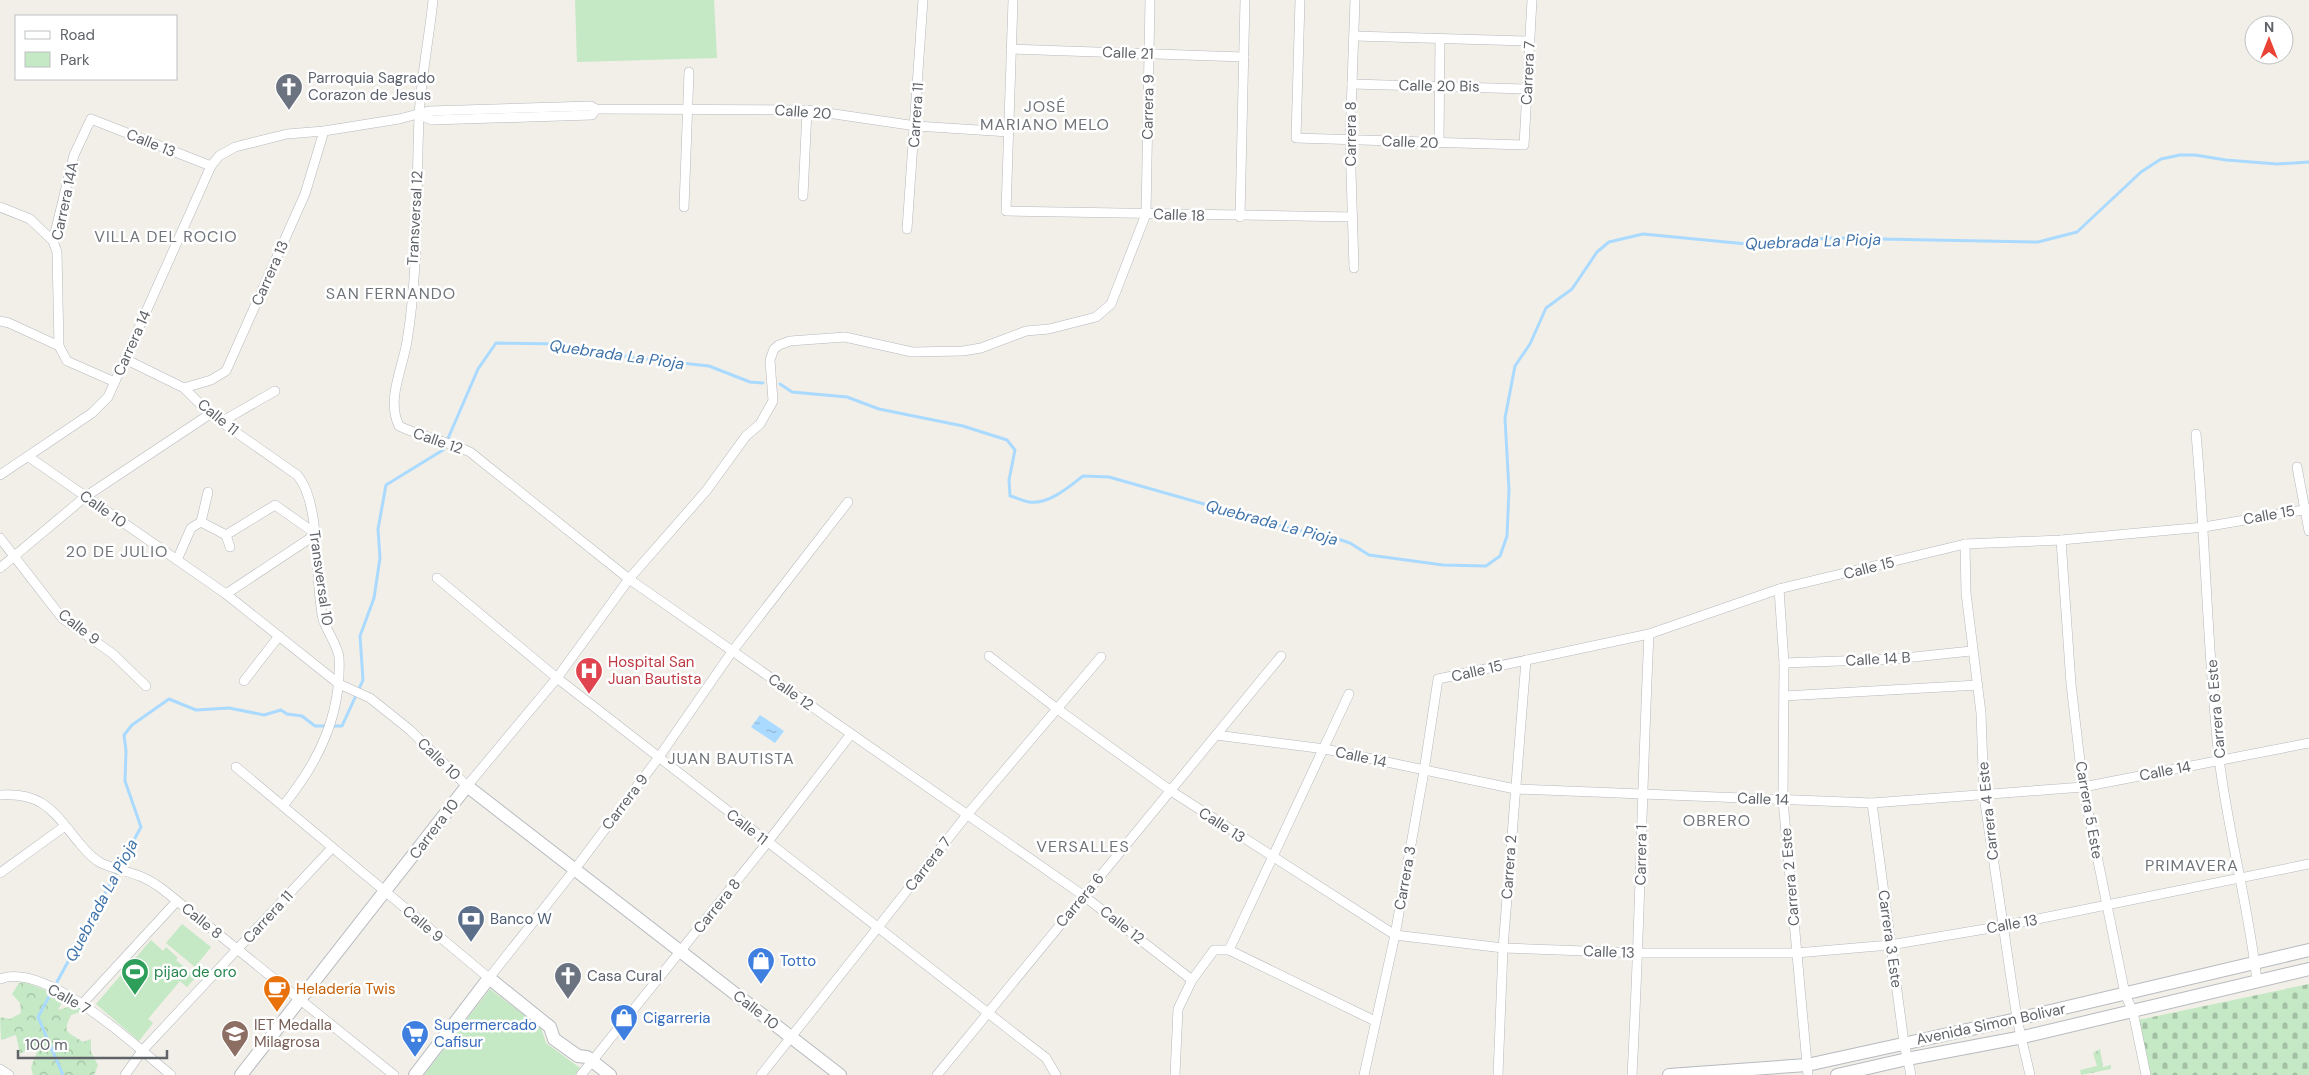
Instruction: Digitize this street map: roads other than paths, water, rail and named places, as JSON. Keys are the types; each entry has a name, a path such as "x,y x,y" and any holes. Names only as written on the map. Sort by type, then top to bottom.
{"main road":[{"name":"Calle 10","path":"467,786 840,1075"},
{"name":"Carrera 10","path":"241,1075 386,893 467,786"},
{"name":"Avenida Simon Bolivar","path":"1669,1075 1807,1070 1904,1043 2017,1019 2309,950"},
{"name":"Avenida Simon Bolivar","path":"1837,1075 1907,1059 2023,1037 2309,969"},
{"name":"Calle 9","path":"488,978 550,1027 554,1039 578,1056 587,1057 610,1075"},
{"name":"Carrera 9","path":"415,1075 488,978"}],"street":[{"name":"Transversal 12","path":"394,410 396,389 407,341 413,278 420,115 433,0"},
{"name":"Carrera 11","path":"907,229 916,126 923,0"},
{"path":"1009,132 1013,0"},
{"name":"Carrera 9","path":"1146,214 1150,0"},
{"path":"1240,217 1245,0"},
{"name":"Calle 20","path":"1300,0 1296,138 1524,145"},
{"name":"Carrera 8","path":"1354,268 1350,140 1355,0"},
{"name":"Carrera 7","path":"1524,145 1532,0"},
{"path":"1354,36 1530,41"},
{"path":"1439,142 1440,38"},
{"name":"Calle 21","path":"1011,49 1244,57"},
{"path":"684,207 689,72"},
{"name":"Calle 20 Bis","path":"1352,84 1527,89"},
{"name":"Calle 20","path":"211,166 219,156 235,147 288,134 324,131 420,115 429,110 591,106 596,109 807,110 916,126 1009,132"},
{"path":"803,196 807,110"},
{"name":"Calle 13","path":"92,119 211,166"},
{"name":"Carrera 14A","path":"59,346 57,252 53,241 74,155 92,119"},
{"name":"Carrera 13","path":"184,388 211,380 226,371 305,194 324,131"},
{"name":"Calle 18","path":"1009,132 1006,211 1240,217 1352,217"},
{"name":"Carrera 14","path":"0,475 92,413 108,397 211,166"},
{"path":"0,207 30,219 53,241"},
{"name":"Carrera 10","path":"467,786 557,678 629,580 706,491 746,436 760,424 774,401 770,360 779,345 790,341 845,337 912,352 946,353 981,348 1026,331 1049,329 1096,317 1111,304 1146,214"},
{"path":"0,321 9,323 59,346 72,364 115,382"},
{"name":"Calle 11","path":"125,359 184,388 210,414 296,475 305,484"},
{"path":"222,422 275,391"},
{"name":"Calle 12","path":"394,410 399,426 420,436 455,444 470,452 629,580 731,653 1084,896 1192,980"},
{"path":"0,568 85,497 210,414"},
{"name":"Carrera 6 Este","path":"2196,434 2204,526 2213,702 2220,761 2241,877 2257,982"},
{"name":"Calle 10","path":"28,456 226,594 338,684 370,698 410,730 467,786"},
{"path":"2297,467 2307,509 2309,531"},
{"name":"Transversal 10","path":"283,806 307,776 322,746 334,711 338,684 338,655 323,618 314,532 305,484"},
{"path":"177,560 191,528 201,522 208,492"},
{"name":"Carrera 9","path":"488,978 575,869 659,757 731,653 848,502"},
{"path":"226,535 274,505 314,532 226,594"},
{"name":"Calle 15","path":"1438,680 1650,634 1779,589 1965,544 2060,540 2204,526 2307,509"},
{"path":"201,522 226,535 230,547"},
{"name":"Calle 9","path":"0,538 62,618 113,654 146,686"},
{"name":"Carrera 5 Este","path":"2060,540 2083,787 2125,994 2134,1012 2146,1075"},
{"name":"Carrera 4 Este","path":"1965,544 1966,593 1971,651 1978,685 1984,796 2017,1019 2023,1037 2030,1075"},
{"name":"Calle 11","path":"437,578 557,678 877,929 1046,1058 1056,1075"},
{"name":"Carrera 2 Este","path":"1779,589 1784,663 1783,800 1807,1070"},
{"name":"Carrera 1","path":"1632,1075 1650,634"},
{"path":"244,681 279,636"},
{"name":"Calle 14 B","path":"1784,663 1896,659 1971,651"},
{"name":"Calle 13","path":"989,656 1056,708 1170,791 1395,935 1503,948 1638,953 1796,953 1890,945 2003,926 2309,864"},
{"name":"Carrera 6","path":"937,1075 1281,656"},
{"name":"Carrera 7","path":"761,1075 966,816 1101,657"},
{"name":"Carrera 2","path":"1498,1075 1503,948 1526,660"},
{"name":"Carrera 3","path":"1364,1075 1395,935 1438,680"},
{"path":"1784,696 1978,685"},
{"path":"1229,950 1325,749 1349,694"},
{"name":"Carrera 8","path":"582,1075 767,843 851,734"},
{"name":"Calle 14","path":"1216,735 1325,749 1515,789 1872,803 2083,787 2309,743"},
{"name":"Calle 9","path":"236,767 283,806 331,850 488,978"},
{"name":"Calle 8","path":"0,795 28,796 46,805 88,853 100,862 148,878 394,1075"},
{"name":"Carrera 3 Este","path":"1872,803 1904,1043 1911,1075"},
{"path":"0,873 65,826"},
{"name":"Carrera 11","path":"125,1075 142,1051 331,850"},
{"path":"83,1003 177,901"},
{"path":"1175,1075 1178,1008 1192,980 1214,950 1229,950 1375,1021"},
{"name":"Calle 7","path":"3,977 18,976 34,980 83,1003 171,1075"},
{"path":"0,1070 9,1075"}],"water":[{"path":"760,715 784,731 775,743 751,727"}],"waterway":[{"name":"Quebrada La Pioja","path":"780,384 792,392 847,397 879,409 963,426 1007,440 1015,450 1009,480 1010,496 1026,501 1036,502 1051,498 1083,476 1109,477 1292,529 1332,537 1350,543 1369,555 1443,565 1486,566 1500,556 1507,536 1509,490 1505,418 1515,366 1530,344 1546,308 1572,289 1597,252 1609,242 1643,234 1757,245 1829,238 2038,242 2077,232 2141,172 2161,159 2180,155 2195,155 2226,160 2277,164 2309,162"},
{"name":"Quebrada La Pioja","path":"63,1075 38,1017 141,827 125,781 126,751 124,735 132,725 169,699 196,710 229,708 264,715 281,710 287,714 302,716 315,726 342,726 363,680 360,636 374,598 380,558 378,529 386,485 443,450 478,369 496,343 565,344 635,358 709,366 750,382 763,383"}],"place":[{"name":"Parroquia Sagrado Corazon de Jesus","path":"289,111"},
{"name":"Hospital San Juan Bautista","path":"589,695"},
{"name":"Banco W","path":"471,943"},
{"name":"Totto","path":"761,985"},
{"name":"pijao de oro","path":"135,996"},
{"name":"Casa Cural","path":"568,1000"},
{"name":"Heladería Twis","path":"277,1013"},
{"name":"Cigarreria","path":"624,1042"},
{"name":"IET Medalla Milagrosa","path":"235,1058"},
{"name":"Supermercado Cafisur","path":"415,1058"}],"district":[{"name":"JOSÉ MARIANO MELO","path":"1045,115"},
{"name":"VILLA DEL ROCIO","path":"166,236"},
{"name":"SAN FERNANDO","path":"391,293"},
{"name":"20 DE JULIO","path":"117,551"},
{"name":"JUAN BAUTISTA","path":"731,758"},
{"name":"OBRERO","path":"1717,820"},
{"name":"VERSALLES","path":"1083,846"},
{"name":"PRIMAVERA","path":"2192,865"}]}
